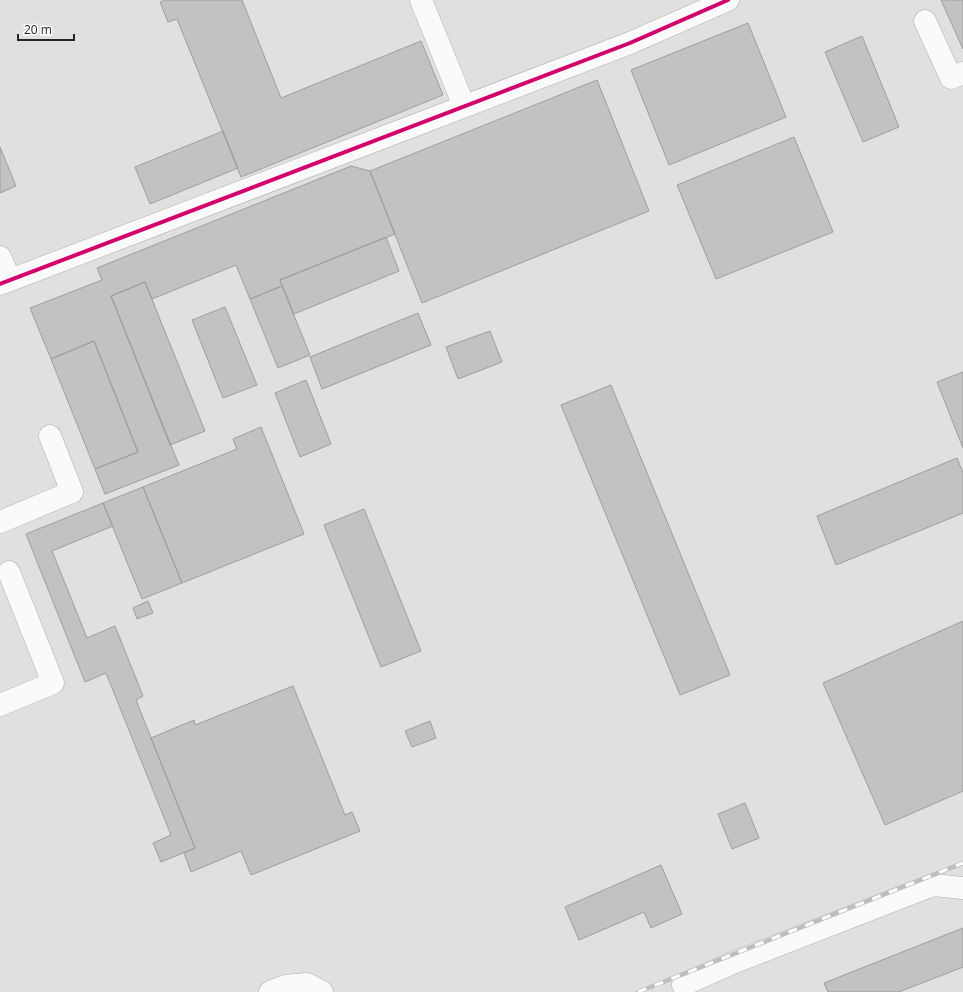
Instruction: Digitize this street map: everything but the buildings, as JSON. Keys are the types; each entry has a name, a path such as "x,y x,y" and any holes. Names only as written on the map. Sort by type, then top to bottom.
{"street":[{"path":"421,0 464,106"},
{"path":"0,257 5,282 630,43 728,0"},
{"path":"926,21 951,78 963,73"},
{"path":"0,522 72,492 50,436"},
{"path":"0,704 53,683 9,572"},
{"path":"683,985 735,962 933,885 963,888"},
{"path":"270,992 284,986 307,984 322,992"}],"railway":[{"path":"638,992 963,863"}],"cycle path":[{"path":"0,284 630,43 728,0"}]}
